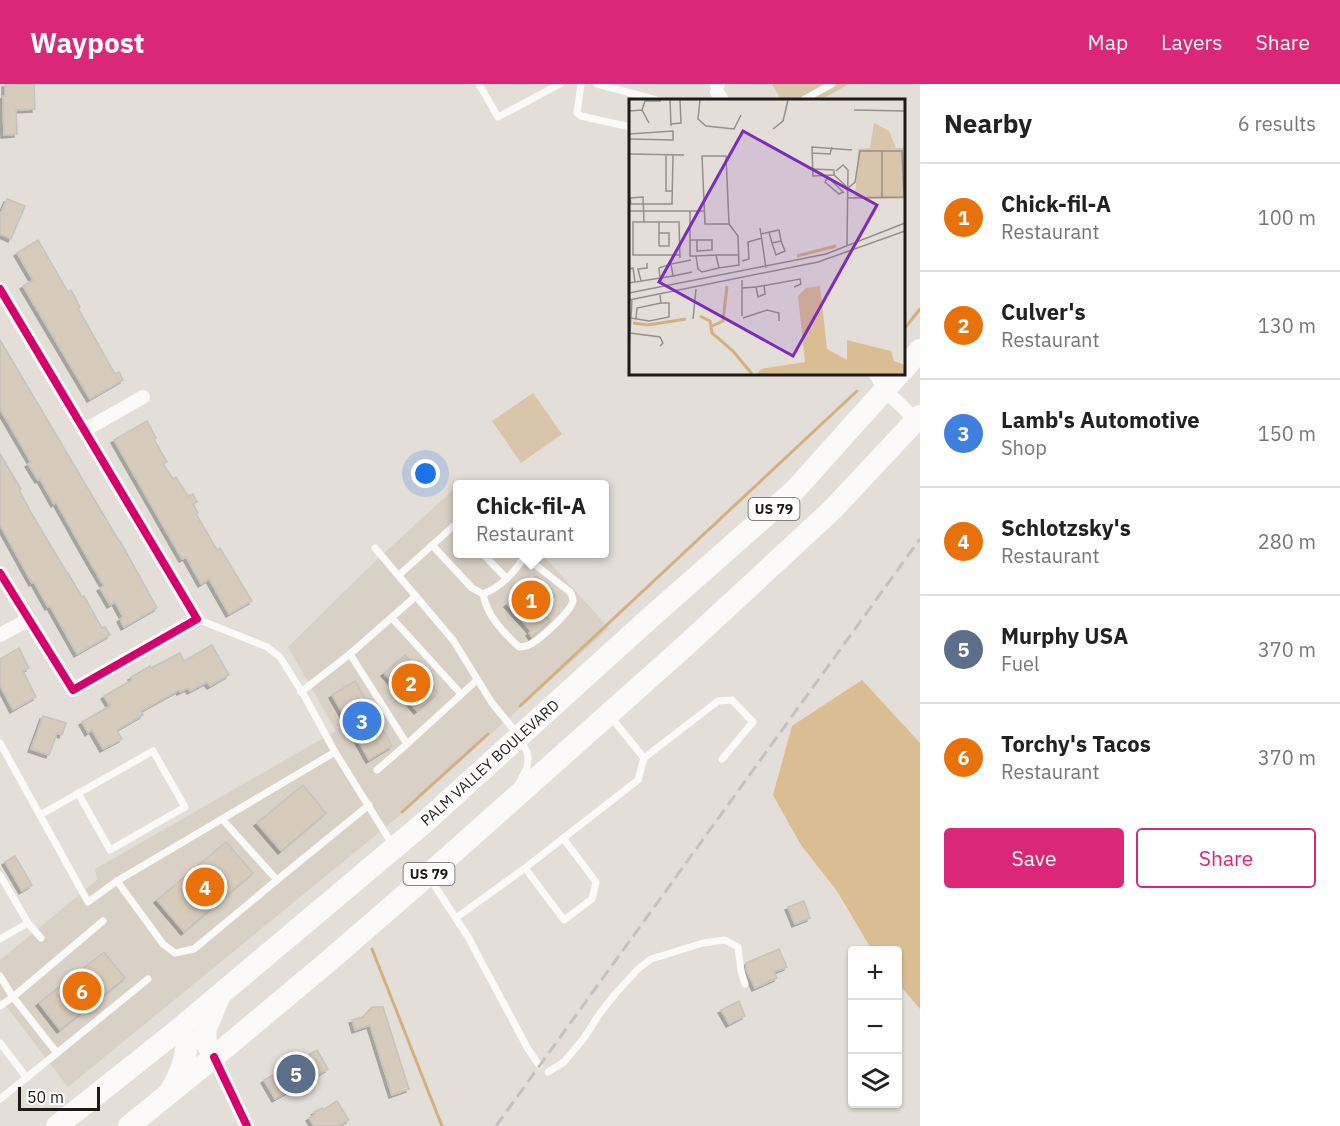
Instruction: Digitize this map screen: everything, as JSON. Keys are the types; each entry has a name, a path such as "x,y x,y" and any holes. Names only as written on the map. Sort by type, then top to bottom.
{"highway":[{"path":"905,367 920,350"},
{"name":"PALM VALLEY BOULEVARD","path":"57,1126 179,1029 394,848 795,490 887,379"},
{"name":"US 79","path":"129,1126 214,1057 335,951 428,875 684,647 832,510 918,418"},
{"path":"214,1057 206,1042 205,1031 221,993"},
{"path":"169,1094 177,1080 185,1054 186,1041 179,1029"}],"street":[{"path":"0,289 197,619 72,690 0,573"},
{"path":"887,379 918,418"},
{"path":"85,430 143,397"},
{"path":"0,635 28,620"},
{"path":"214,1057 248,1126"}],"lane":[{"path":"479,84 498,117 560,84"},
{"path":"581,84 577,113 581,116 629,127"},
{"path":"597,84 653,99"},
{"path":"805,99 832,84"},
{"path":"399,575 453,527"},
{"path":"432,545 472,588 483,594 488,612 519,647 536,641 562,616 572,604 573,598 570,592 527,558"},
{"path":"375,548 453,640 492,703 519,736 527,752 527,768 520,782 511,790"},
{"path":"487,558 506,578"},
{"path":"483,594 492,590 518,567 522,558"},
{"path":"301,692 350,654 416,596"},
{"path":"392,618 461,694"},
{"path":"197,619 267,647 280,657 394,848"},
{"path":"350,654 407,744"},
{"path":"377,770 477,680"},
{"path":"456,918 525,868 638,780 644,758 717,701 732,700 753,722 722,759"},
{"path":"609,714 644,758"},
{"path":"0,743 88,902 117,882 335,752"},
{"path":"40,815 78,793 153,751 185,807 110,850 78,793"},
{"path":"117,882 163,944 176,954 194,949 369,805"},
{"path":"222,819 277,880"},
{"path":"525,868 564,920 592,899 596,882 563,838"},
{"path":"0,874 28,923 41,938"},
{"path":"428,875 468,937 528,1049 539,1065"},
{"path":"0,1006 103,921"},
{"path":"0,939 28,923"},
{"path":"548,1072 564,1062 616,993 638,969 651,959 703,943 725,940 738,947 745,984"},
{"path":"0,976 13,997 57,1053"},
{"path":"1,1096 27,1078 147,979"},
{"path":"0,1043 27,1078"}],"shaded area":[{"path":"772,84 849,84 822,99 780,99"},
{"path":"533,393 562,434 521,463 492,421"},
{"path":"453,490 453,558 546,558 609,628 404,812 68,1087 0,998 0,960 97,880 95,869 336,731 288,647 367,569"},
{"path":"862,680 920,743 920,1009 902,988 902,946 870,946 837,891 801,845 773,795 792,726"}],"building":[{"path":"5,84 34,84 35,109 16,110 17,134 4,135"},
{"path":"7,199 25,206 11,239 0,234 0,215"},
{"path":"38,240 68,292 71,290 80,307 78,308 115,374 119,372 123,380 90,399 23,286 33,280 17,253"},
{"path":"0,340 120,541 157,608 124,627 120,619 123,617 115,602 110,605 100,588 104,586 56,502 54,504 40,479 38,480 28,464 31,462 0,409"},
{"path":"147,421 167,462 163,464 173,479 176,477 188,496 193,494 197,502 193,504 198,513 196,514 217,550 220,548 252,601 229,614 209,579 201,584 186,557 182,559 114,440"},
{"path":"0,454 67,573 82,597 84,596 102,628 105,627 110,635 77,654 50,606 48,607 34,582 32,583 0,525"},
{"path":"537,576 555,596 544,606 548,609 543,613 550,621 532,637 529,633 531,631 507,604"},
{"path":"212,645 229,675 210,686 207,682 190,691 188,688 180,692 179,690 141,711 143,715 117,730 122,739 103,749 92,730 88,733 82,722 110,706 104,696 132,680 131,677 150,666 151,668 180,653 184,661"},
{"path":"19,648 29,668 23,671 36,697 13,710 0,685 0,659"},
{"path":"405,655 438,693 417,711 384,673"},
{"path":"355,681 392,746 369,760 332,695"},
{"path":"43,716 66,723 62,735 57,733 49,755 31,749"},
{"path":"303,785 326,813 281,851 257,823"},
{"path":"226,842 253,873 184,932 157,900"},
{"path":"15,856 32,885 22,891 5,862"},
{"path":"804,901 810,918 795,924 788,907"},
{"path":"779,949 787,967 774,972 777,978 755,988 746,969 746,963"},
{"path":"104,952 125,978 60,1030 39,1003"},
{"path":"739,1001 745,1016 729,1024 721,1010"},
{"path":"372,1007 383,1007 409,1089 392,1095 370,1025 355,1030 352,1020 363,1017"},
{"path":"317,1050 328,1069 275,1099 264,1080"},
{"path":"337,1101 349,1120 338,1126 314,1126 309,1118 315,1114 314,1112 322,1108 323,1110"}],"waterway":[{"path":"905,328 920,309"},
{"path":"520,706 857,391"},
{"path":"402,812 488,734"},
{"path":"372,949 442,1126"}],"railway":[{"path":"496,1126 920,539"}],"cycle path":[{"path":"0,289 197,619 73,690 0,573"},
{"path":"214,1057 247,1126"}],"place":[{"name":"Chick-fil-A","path":"531,600"},
{"name":"Culver's","path":"411,683"},
{"name":"Lamb's Automotive","path":"362,721"},
{"name":"Schlotzsky's","path":"205,887"},
{"name":"Torchy's Tacos","path":"82,991"},
{"name":"Murphy USA","path":"296,1074"}]}
